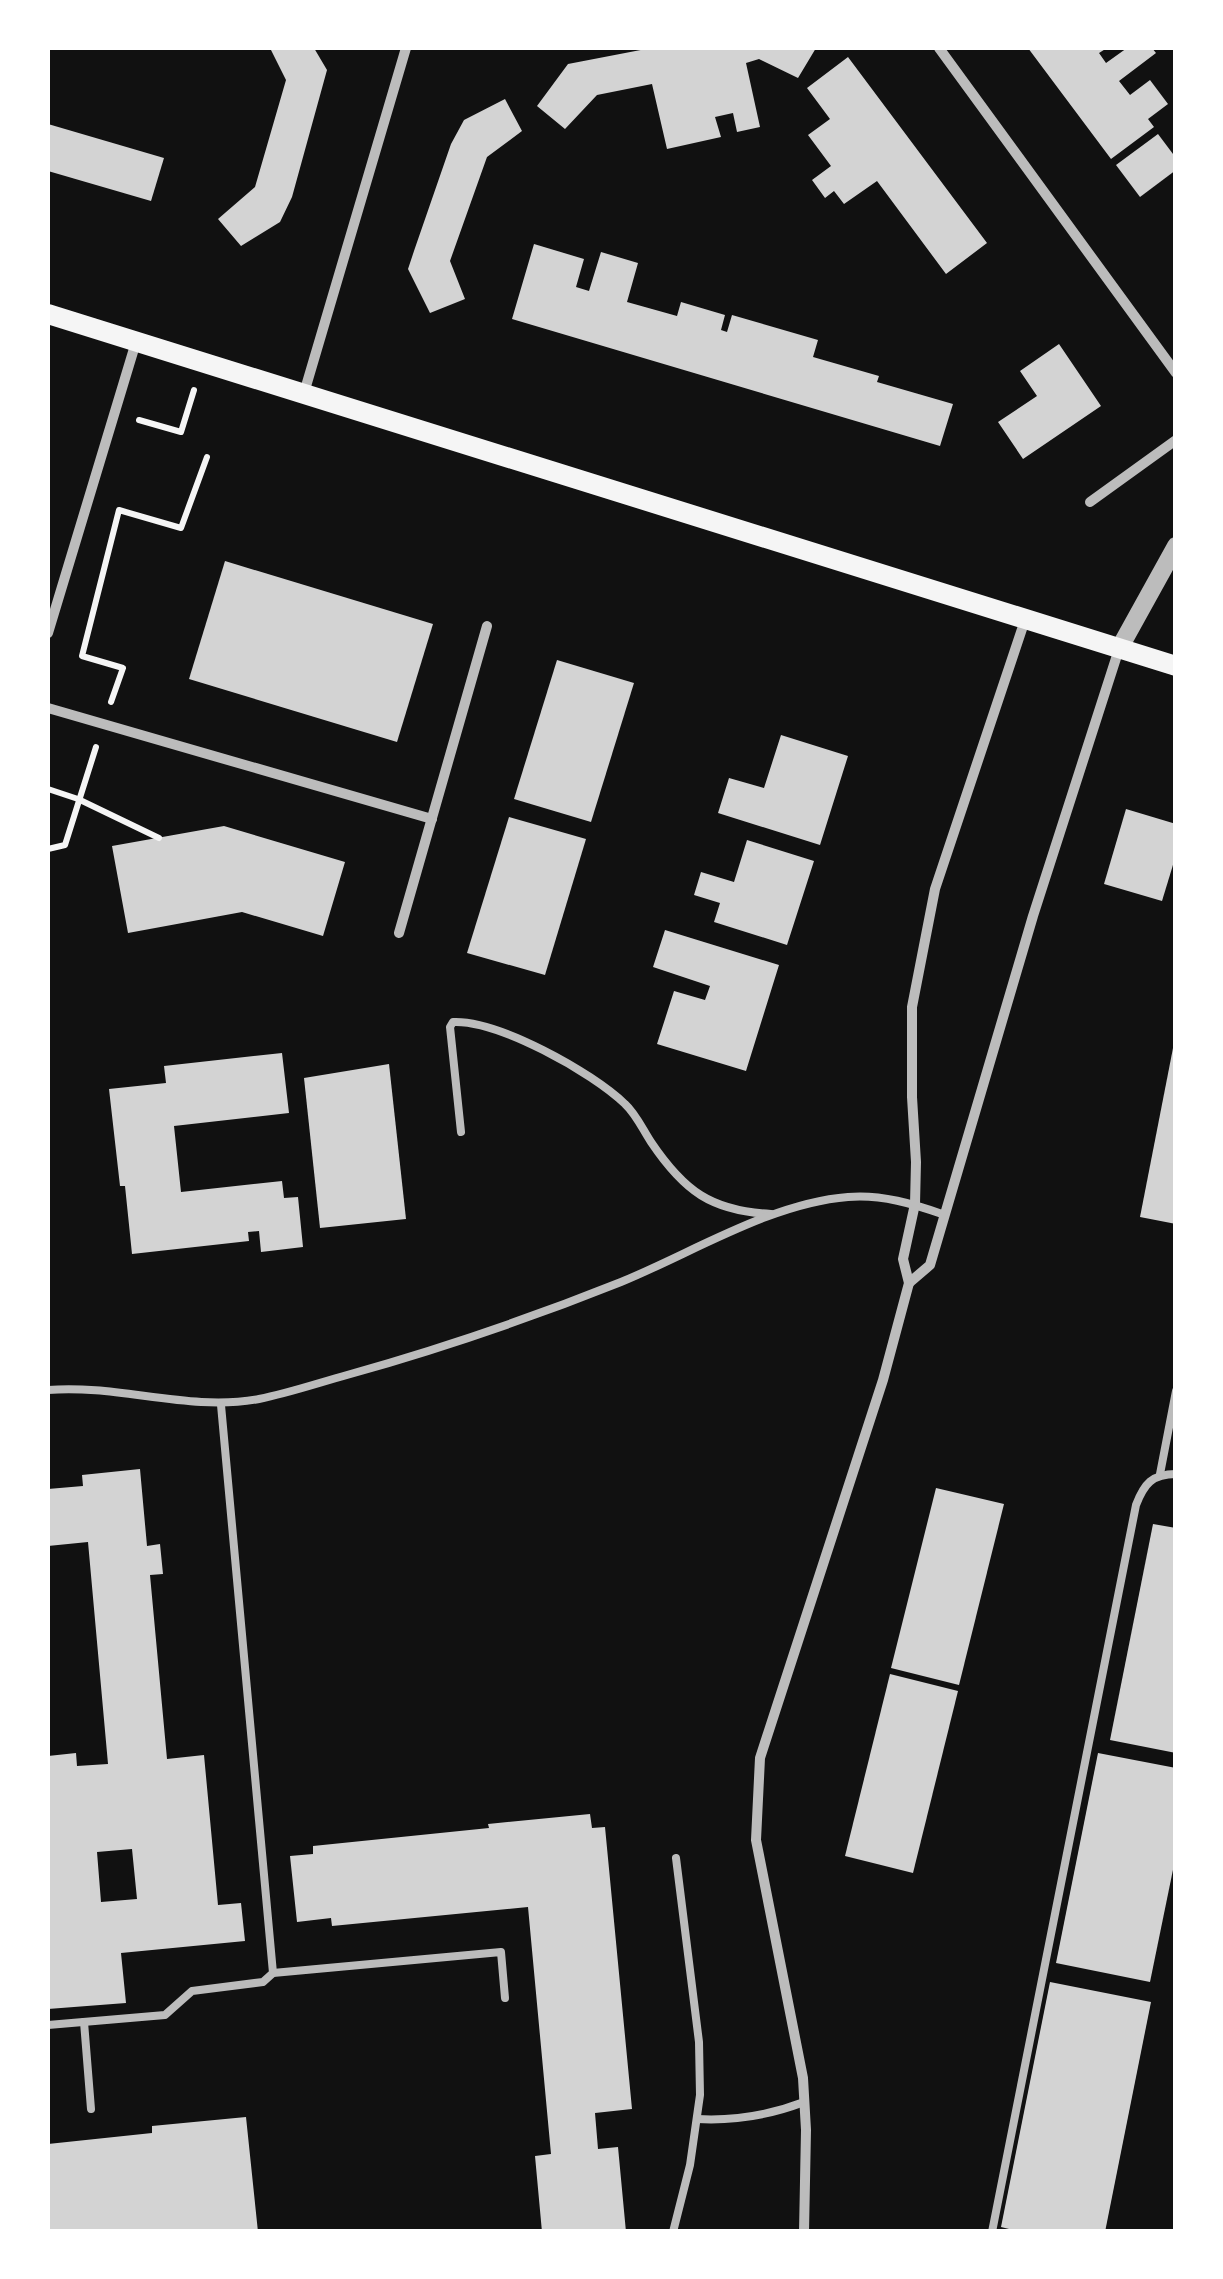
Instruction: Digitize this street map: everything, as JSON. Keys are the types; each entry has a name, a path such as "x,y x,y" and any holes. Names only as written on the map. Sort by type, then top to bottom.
{"main road":[{"path":"48,314 1176,666"}],"street":[{"path":"304,393 406,48"},
{"path":"939,48 1176,372"},
{"path":"48,633 136,341"},
{"path":"1090,502 1176,440"},
{"path":"909,1283 930,1265 1033,916 1119,648 1176,546"},
{"path":"804,2232 804,2102 792,2017 756,1840 760,1758 883,1380 909,1283 903,1258 914,1204 912,1007 935,889 1025,619"},
{"path":"399,933 487,626"},
{"path":"48,708 432,819"}],"lane":[{"path":"461,1132 450,1027 452,1022 473,1021 580,1070 627,1105 676,1176 694,1193 717,1205 747,1213 778,1214"},
{"path":"48,1390 74,1387 221,1405 262,1398 426,1352 620,1282 807,1204 850,1197 914,1204 944,1215"},
{"path":"1160,1474 1176,1391"},
{"path":"221,1405 273,1972"},
{"path":"992,2232 1136,1505 1143,1485 1160,1474 1176,1474"},
{"path":"673,2232 690,2165 700,2095 698,2042 676,1858"},
{"path":"48,2025 164,2015 192,1990 263,1982 273,1972 501,1952 506,1998"},
{"path":"84,2022 92,2109"},
{"path":"697,2119 775,2113 804,2102"}],"path":[{"path":"114,412 181,432 202,362"},
{"path":"48,849 66,845 123,668 82,656 119,510 180,528 207,457"},
{"path":"48,790 159,838"}],"building":[{"path":"270,48 314,48 327,70 292,197 280,222 241,246 218,219 255,187 286,80"},
{"path":"651,48 816,48 798,78 759,59 746,63 760,127 737,132 733,113 715,117 721,137 667,149 652,84 597,95 565,129 537,106 568,64"},
{"path":"1028,48 1107,48 1099,53 1106,63 1127,48 1152,48 1156,53 1119,81 1130,95 1150,80 1168,104 1148,119 1154,127 1111,159"},
{"path":"848,57 987,243 946,274 877,181 844,204 834,191 825,198 812,180 831,166 808,135 830,119 807,88"},
{"path":"505,99 522,131 487,157 450,261 465,299 430,313 408,269 451,144 464,120"},
{"path":"48,124 164,158 151,201 48,171"},
{"path":"1158,134 1176,158 1176,170 1140,197 1116,165"},
{"path":"534,244 584,259 576,287 589,291 601,252 638,263 627,302 677,316 681,302 725,315 721,330 727,332 732,315 818,340 813,357 879,376 877,382 953,404 940,446 512,319"},
{"path":"1059,344 1101,406 1023,459 998,422 1037,396 1020,371"},
{"path":"225,561 433,624 397,742 189,679"},
{"path":"557,660 634,683 591,822 514,799"},
{"path":"781,735 848,756 820,845 718,813 729,778 764,788"},
{"path":"1126,809 1176,824 1176,855 1162,901 1104,884"},
{"path":"509,817 586,839 545,975 467,953"},
{"path":"224,826 345,862 323,936 242,912 128,933 112,846"},
{"path":"747,840 814,861 787,945 714,922 720,903 694,895 701,872 734,882"},
{"path":"665,930 779,965 746,1071 657,1044 674,991 705,1000 710,986 653,967"},
{"path":"1176,1043 1176,1224 1140,1217"},
{"path":"282,1053 289,1113 174,1126 181,1192 282,1181 284,1198 298,1197 303,1247 261,1252 259,1231 248,1232 249,1241 132,1254 109,1089 166,1083 164,1066"},
{"path":"389,1064 406,1219 320,1228 304,1078"},
{"path":"140,1469 147,1546 160,1544 163,1574 150,1575 167,1759 204,1755 218,1905 241,1903 245,1941 121,1953 126,2003 48,2009 48,1756 76,1753 77,1766 108,1764 88,1542 48,1546 48,1489 83,1486 82,1475","holes":["132,1849 137,1899 101,1902 97,1852"]},
{"path":"936,1488 1004,1504 959,1685 891,1668"},
{"path":"1153,1524 1176,1528 1176,1753 1110,1740"},
{"path":"890,1674 958,1691 913,1873 845,1856"},
{"path":"1098,1753 1176,1768 1176,1855 1150,1982 1056,1963"},
{"path":"590,1814 592,1828 605,1827 632,2109 595,2113 598,2149 618,2147 626,2232 542,2232 535,2156 551,2154 528,1907 332,1926 331,1918 297,1922 290,1856 313,1854 313,1846"},
{"path":"1050,1982 1151,2002 1105,2232 1021,2232 1001,2227"},
{"path":"246,2117 258,2232 48,2232 48,2144 152,2133 152,2126"}]}
